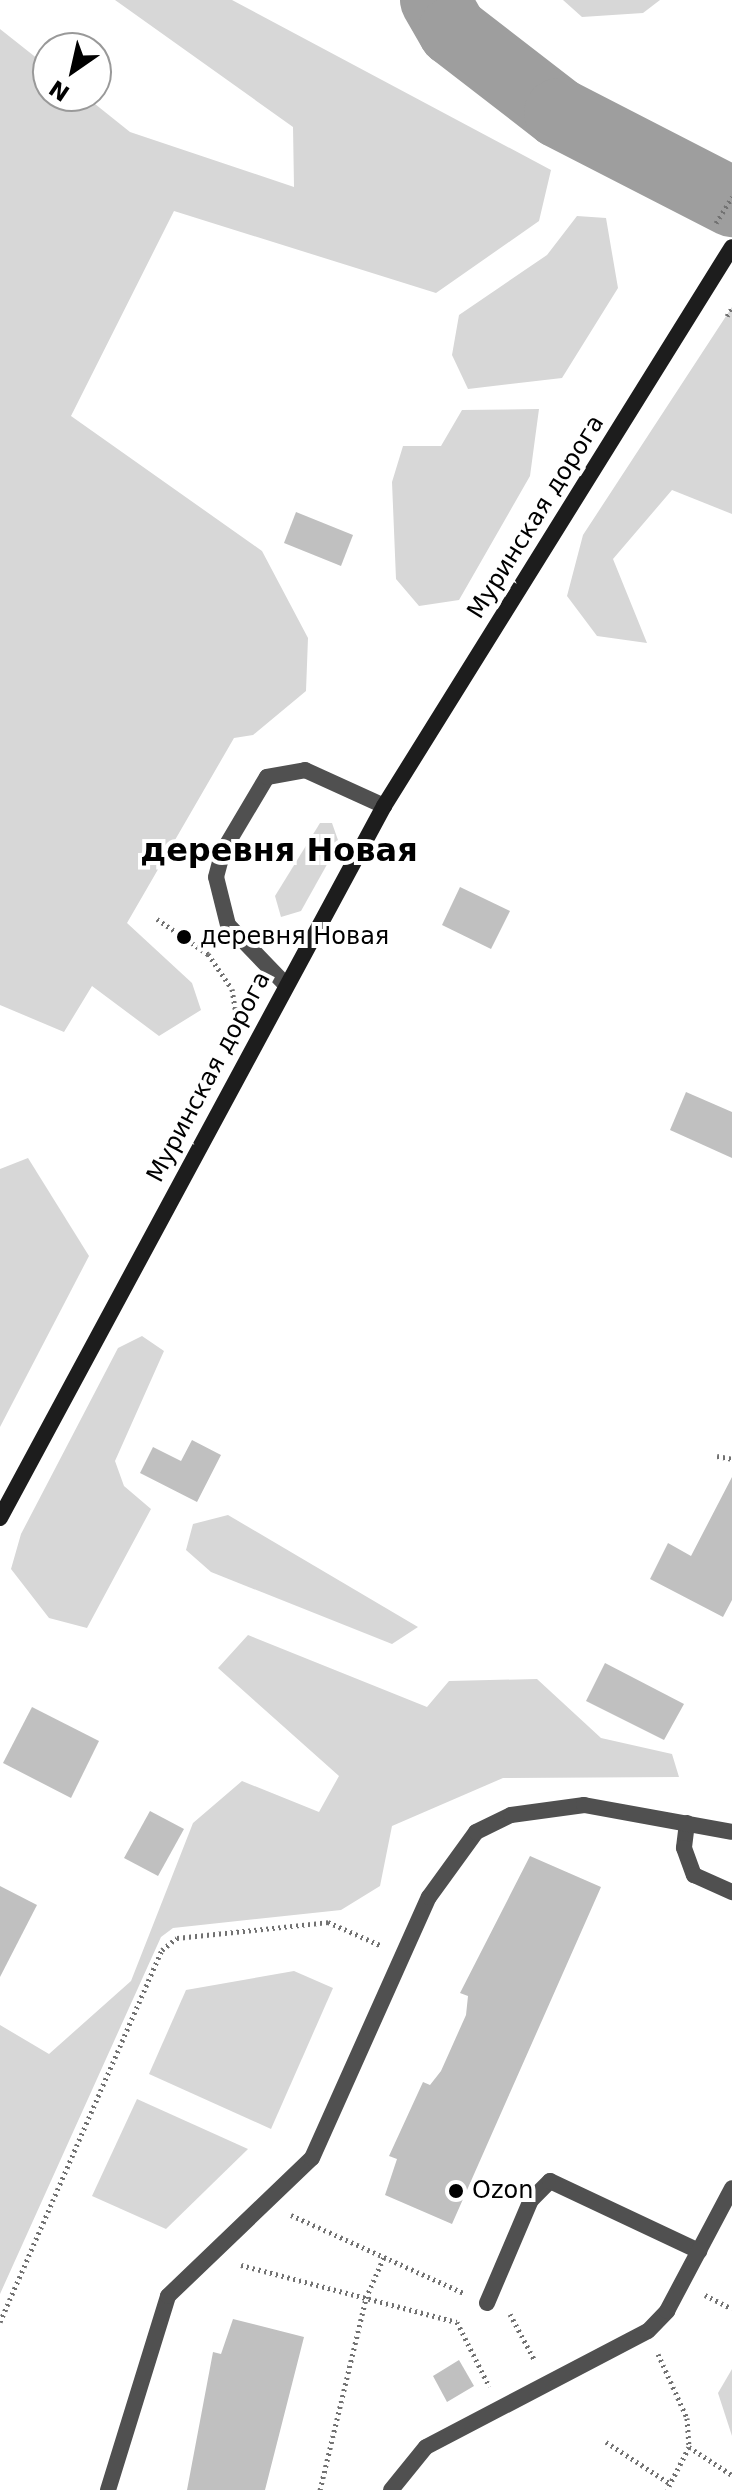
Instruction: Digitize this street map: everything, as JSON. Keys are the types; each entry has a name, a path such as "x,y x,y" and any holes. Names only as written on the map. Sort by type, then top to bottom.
{"street":[{"name":"Муринская дорога","path":"0,1518 384,806 732,247"}],"lane":[{"path":"286,985 228,925 216,877 223,851 267,777 305,770 384,806"},
{"path":"108,2490 168,2296 312,2158 448,1862 476,1832 511,1815 584,1805 732,1832"},
{"path":"687,1823 684,1848 694,1875 732,1892"},
{"path":"487,2303 531,2200 550,2181 699,2251"},
{"path":"391,2490 426,2447 648,2331 699,2251 732,2188"}],"path":[{"path":"727,316 732,308"},
{"path":"157,919 208,954 232,989 237,1034"},
{"path":"717,1456 732,1459"},
{"path":"0,2322 162,1950 177,1938 328,1922 403,1955"},
{"path":"264,2203 511,2315 547,2386"},
{"path":"210,2256 457,2322 501,2409"},
{"path":"320,2490 366,2298 384,2257"},
{"path":"606,2442 669,2487 689,2447 687,2418 648,2331"},
{"path":"689,2447 732,2475"}],"shaded area":[{"path":"115,0 232,0 551,170 539,221 436,293 174,211 71,416 262,551 308,638 306,691 253,735 234,738 127,923 192,983 201,1010 159,1036 92,986 64,1032 0,1005 0,29 32,54 32,112 105,112 130,132 294,187 293,127"},
{"path":"563,0 660,0 643,13 582,17"},
{"path":"577,216 606,218 618,288 562,378 468,389 452,355 459,315 547,255"},
{"path":"732,307 732,514 672,490 613,559 647,643 597,636 567,596 583,535"},
{"path":"539,409 530,476 459,600 419,606 396,579 392,482 403,446 441,446 462,410"},
{"path":"320,823 332,823 339,843 301,911 281,917 275,896"},
{"path":"28,1158 89,1256 0,1427 0,1169"},
{"path":"142,1336 164,1351 115,1461 124,1486 151,1509 87,1628 49,1618 11,1569 21,1534 118,1348"},
{"path":"228,1515 418,1627 392,1644 211,1572 186,1550 193,1524"},
{"path":"248,1635 427,1707 449,1681 537,1679 601,1738 672,1754 679,1777 503,1778 392,1826 380,1886 341,1910 173,1928 161,1937 0,2294 0,2025 49,2054 131,1981 193,1823 242,1781 319,1812 339,1776 218,1668"},
{"path":"294,1971 333,1988 271,2129 149,2074 186,1990"},
{"path":"137,2099 248,2149 166,2229 92,2196"},
{"path":"732,2369 732,2436 718,2393"}],"building":[{"path":"296,512 353,535 341,566 284,543"},
{"path":"460,887 510,911 491,949 442,925"},
{"path":"686,1092 732,1112 732,1158 670,1130"},
{"path":"192,1440 221,1455 197,1502 140,1473 153,1447 181,1461"},
{"path":"732,1477 732,1600 723,1617 650,1579 668,1543 691,1556"},
{"path":"605,1663 684,1704 664,1740 586,1701"},
{"path":"32,1707 99,1741 71,1798 3,1763"},
{"path":"150,1811 184,1829 158,1876 124,1858"},
{"path":"530,1856 601,1887 452,2224 385,2195 397,2159 389,2156 423,2082 430,2085 441,2071 466,2015 468,1996 460,1993"},
{"path":"0,1886 37,1905 0,1977"},
{"path":"233,2319 304,2337 265,2490 187,2490 213,2352 221,2354"},
{"path":"459,2360 474,2386 447,2402 433,2376"}],"waterway":[{"path":"435,0 453,31 559,113 732,202"}],"place":[{"name":"деревня Новая","path":"184,937"},
{"name":"Ozon","path":"456,2191"}],"district":[{"name":"деревня Новая","path":"279,850"}]}
